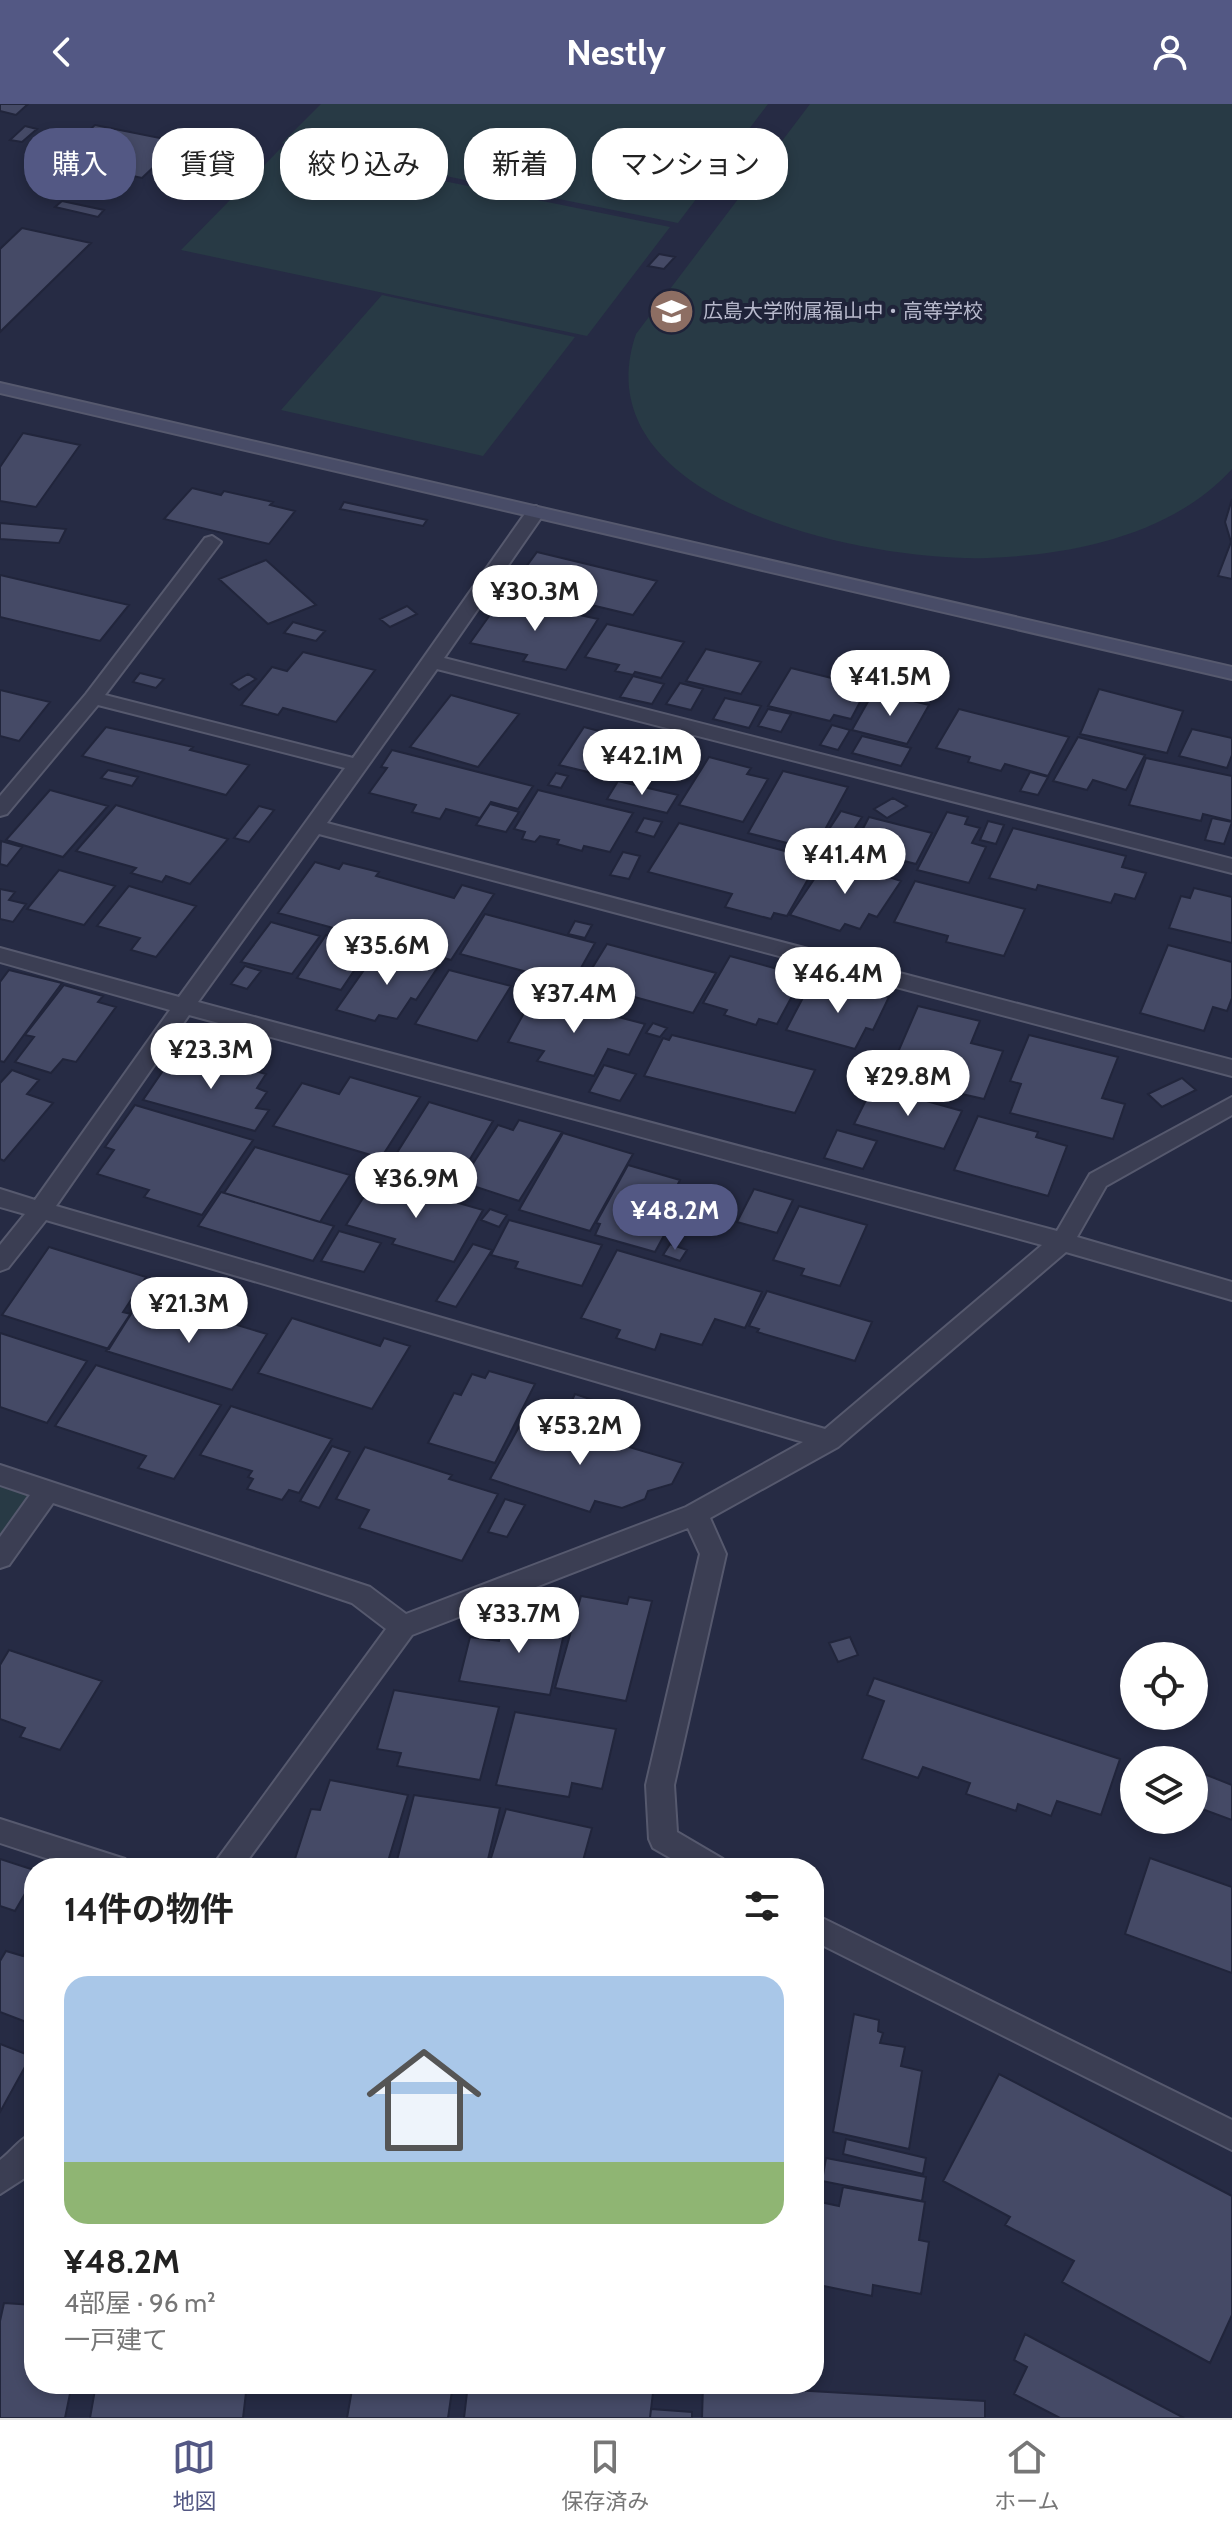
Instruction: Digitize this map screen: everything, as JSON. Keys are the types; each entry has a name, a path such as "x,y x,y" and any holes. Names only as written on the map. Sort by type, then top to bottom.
{"street":[{"path":"0,388 1232,673"},
{"path":"0,1262 42,1211 183,1007 435,662 536,512"},
{"path":"0,809 93,698 212,542"},
{"path":"435,662 1232,866"},
{"path":"93,698 357,765"},
{"path":"315,826 1232,1068"},
{"path":"0,955 183,1007 1063,1241 1232,1291"},
{"path":"232,1858 403,1627 695,1514 829,1440 1063,1241 1098,1180 1232,1105"},
{"path":"0,1198 829,1440"},
{"path":"0,1475 361,1595 403,1627"},
{"path":"0,1557 47,1491"},
{"path":"695,1514 713,1554 660,1785 663,1839 696,1858"},
{"path":"0,1831 84,1858"},
{"path":"824,1932 1232,2136"},
{"path":"0,2179 24,2161"}],"shaded area":[{"path":"321,104 768,104 750,128 592,128 592,200 695,200 678,223 564,200 576,200 576,128 464,128 464,180 448,177 448,128 297,128"},
{"path":"810,104 1232,104 1232,469 1208,492 1180,510 1119,537 1053,552 987,558 875,549 810,534 746,511 691,481 650,441 630,393 636,334 737,200 788,200 788,133"},
{"path":"280,149 280,200 448,200 448,182 464,185 464,200 537,200 670,227 587,336 181,250 230,200 264,200 264,165"},
{"path":"382,295 575,337 483,456 281,410"},
{"path":"0,1481 38,1493 0,1547"}],"building":[{"path":"0,104 28,104 16,115 0,111"},
{"path":"25,126 33,128 24,128 22,142 10,140"},
{"path":"136,133 152,136 152,169 142,178 136,177"},
{"path":"62,201 104,210 98,217 55,207"},
{"path":"22,228 91,243 0,332 0,249"},
{"path":"659,254 675,257 664,269 648,266"},
{"path":"23,433 80,445 36,507 0,501 0,467"},
{"path":"192,488 221,495 224,491 273,502 270,505 295,511 269,544 164,519"},
{"path":"1232,499 1232,579 1218,576 1231,542 1225,522"},
{"path":"344,502 427,520 423,526 340,509"},
{"path":"0,523 66,529 59,543 0,539"},
{"path":"537,552 657,581 633,615 512,586"},
{"path":"266,560 316,605 268,624 219,579"},
{"path":"0,575 129,605 100,641 0,617"},
{"path":"502,598 598,619 566,670 523,661 527,655 470,643"},
{"path":"407,606 417,614 390,627 380,619"},
{"path":"293,622 325,631 316,641 284,633"},
{"path":"607,624 684,642 661,678 615,671 619,665 585,657"},
{"path":"706,649 761,662 741,694 686,681"},
{"path":"303,652 375,670 336,722 283,708 278,715 241,705 272,667 287,671"},
{"path":"791,668 868,687 851,719 834,715 830,721 768,706"},
{"path":"140,673 164,679 156,688 133,682"},
{"path":"248,674 256,679 239,690 231,684"},
{"path":"633,676 664,684 652,704 620,697"},
{"path":"680,683 703,689 691,710 666,704"},
{"path":"1099,689 1183,711 1167,753 1080,734"},
{"path":"0,690 50,702 19,741 0,736"},
{"path":"874,691 929,705 907,744 852,730"},
{"path":"451,695 519,714 478,767 410,747"},
{"path":"725,698 761,706 749,728 713,719"},
{"path":"768,709 791,714 781,732 758,726"},
{"path":"959,709 1069,737 1048,776 1005,764 1001,771 968,762 970,757 936,748"},
{"path":"832,725 850,730 838,750 820,745"},
{"path":"106,727 193,747 190,750 249,765 226,795 82,756"},
{"path":"584,727 614,735 616,730 642,737 637,744 668,751 646,786 559,765"},
{"path":"1192,729 1232,738 1232,755 1227,768 1179,756"},
{"path":"862,736 911,748 901,766 852,753"},
{"path":"1078,737 1145,755 1126,790 1093,780 1087,790 1053,781"},
{"path":"392,750 533,786 518,809 491,802 480,818 446,809 440,819 412,812 416,805 369,793 387,768 381,767"},
{"path":"709,757 751,768 747,774 768,779 743,822 679,805"},
{"path":"1146,758 1232,776 1232,821 1203,814 1201,821 1129,805"},
{"path":"108,770 138,777 132,786 101,778"},
{"path":"783,771 848,787 814,850 748,833"},
{"path":"1030,772 1048,777 1038,795 1020,791"},
{"path":"556,773 568,776 561,788 548,785"},
{"path":"618,781 678,795 667,813 607,799"},
{"path":"50,790 108,806 63,857 6,840"},
{"path":"538,790 633,813 610,852 584,846 582,851 557,844 559,840 540,836 535,842 522,839 525,832 514,829"},
{"path":"893,798 907,806 887,818 874,809"},
{"path":"490,804 519,812 506,832 476,825"},
{"path":"116,805 228,839 190,884 166,876 162,882 131,873 136,868 76,851"},
{"path":"259,806 274,810 249,842 234,838"},
{"path":"841,811 862,817 838,855 816,849"},
{"path":"947,812 968,817 965,824 980,828 972,843 986,847 969,883 917,870"},
{"path":"869,817 932,833 916,864 853,848"},
{"path":"644,818 662,822 654,837 636,832"},
{"path":"1212,818 1232,822 1224,844 1205,840"},
{"path":"988,821 1004,825 996,844 980,840"},
{"path":"679,823 819,860 787,916 774,913 771,919 725,907 732,894 648,872"},
{"path":"1013,828 1126,856 1122,867 1146,873 1135,899 1115,894 1111,903 1038,885 1036,890 989,878"},
{"path":"1,841 22,847 7,866 0,864"},
{"path":"623,852 640,856 629,879 610,875"},
{"path":"829,857 901,881 877,917 869,914 860,929 845,924 840,931 790,915"},
{"path":"315,862 339,869 343,863 379,872 376,876 454,898 462,885 494,894 451,960 278,913"},
{"path":"59,870 115,886 84,925 27,909"},
{"path":"915,881 1025,909 1004,956 946,942 948,936 894,922"},
{"path":"129,886 196,906 156,957 131,950 140,938 97,926"},
{"path":"1194,888 1232,897 1232,943 1169,928 1181,896 1190,898"},
{"path":"0,889 15,892 9,900 26,904 13,922 0,919"},
{"path":"485,914 595,943 572,984 460,954"},
{"path":"575,921 592,925 585,938 568,934"},
{"path":"271,922 320,936 292,974 241,962"},
{"path":"326,935 370,947 341,990 297,978"},
{"path":"607,944 716,973 693,1013 583,983"},
{"path":"1168,945 1232,962 1232,998 1227,1011 1213,1007 1204,1031 1140,1013"},
{"path":"378,950 438,967 416,1000 411,998 397,1019 379,1015 375,1021 336,1010"},
{"path":"730,956 803,976 777,1024 759,1019 756,1025 724,1015 727,1010 703,1003"},
{"path":"245,966 261,971 247,989 231,984"},
{"path":"9,970 62,983 4,1062 0,1061 0,982"},
{"path":"449,970 511,986 477,1041 415,1024"},
{"path":"64,985 103,996 98,1002 116,1007 76,1062 63,1059 51,1073 15,1062 34,1037 25,1035"},
{"path":"844,985 889,997 873,1030 866,1028 855,1049 786,1030 807,990 824,994 828,987 842,991"},
{"path":"534,995 645,1024 629,1055 608,1049 594,1076 537,1061 544,1051 508,1042"},
{"path":"918,1006 980,1021 971,1043 1003,1051 984,1099 935,1088 939,1077 892,1066"},
{"path":"653,1023 667,1028 660,1037 646,1033"},
{"path":"672,1035 815,1070 795,1113 644,1076 663,1038 669,1040"},
{"path":"1029,1035 1118,1057 1102,1098 1125,1104 1113,1139 1010,1113 1021,1084 1010,1081"},
{"path":"173,1056 195,1062 200,1056 266,1074 257,1088 267,1092 256,1108 269,1110 255,1131 143,1100"},
{"path":"604,1065 636,1074 620,1101 589,1092"},
{"path":"12,1070 39,1080 27,1094 53,1103 4,1161 0,1159 0,1083"},
{"path":"350,1077 420,1097 381,1158 273,1126 302,1083 339,1094"},
{"path":"1182,1078 1196,1090 1162,1107 1148,1094"},
{"path":"873,1086 962,1111 944,1149 854,1124"},
{"path":"429,1102 493,1121 453,1187 388,1167"},
{"path":"135,1105 253,1140 202,1215 144,1197 149,1190 97,1174 114,1150 105,1147"},
{"path":"978,1116 1038,1132 1036,1137 1067,1146 1048,1196 954,1170"},
{"path":"519,1120 562,1132 519,1201 461,1182 498,1125 513,1130"},
{"path":"837,1130 877,1141 863,1169 824,1158"},
{"path":"563,1133 633,1154 590,1231 519,1210"},
{"path":"255,1147 350,1175 320,1222 224,1193"},
{"path":"628,1165 680,1180 674,1192 686,1195 655,1252 595,1235 600,1224 596,1223"},
{"path":"375,1179 483,1210 454,1262 392,1244 395,1239 346,1225"},
{"path":"754,1189 793,1200 777,1233 737,1222"},
{"path":"221,1192 334,1226 313,1261 198,1226"},
{"path":"799,1206 867,1225 840,1286 801,1275 804,1269 773,1260"},
{"path":"490,1209 507,1215 499,1227 481,1220"},
{"path":"509,1220 602,1245 582,1286 515,1268 518,1262 491,1255"},
{"path":"339,1231 381,1243 364,1272 321,1261"},
{"path":"473,1244 492,1250 456,1307 436,1301"},
{"path":"670,1244 687,1250 680,1261 663,1255"},
{"path":"49,1247 146,1277 123,1312 131,1314 109,1349 2,1315"},
{"path":"617,1250 762,1292 745,1328 715,1319 702,1345 661,1334 655,1350 616,1338 620,1330 581,1318"},
{"path":"767,1291 872,1322 855,1361 757,1332 759,1329 749,1326"},
{"path":"174,1306 267,1334 232,1390 106,1351 133,1310 150,1316 153,1311 167,1315"},
{"path":"292,1318 380,1346 384,1338 410,1346 372,1409 258,1373"},
{"path":"0,1333 87,1361 47,1423 0,1407"},
{"path":"96,1365 221,1405 174,1479 138,1468 146,1456 55,1426"},
{"path":"489,1371 535,1384 495,1463 428,1443 454,1393 461,1395 472,1374 485,1378"},
{"path":"575,1394 599,1402 586,1428 562,1421"},
{"path":"231,1406 332,1439 299,1493 289,1490 282,1500 247,1489 253,1479 248,1477 252,1471 200,1455"},
{"path":"525,1416 683,1463 672,1484 648,1491 645,1499 622,1508 595,1501 590,1512 490,1479"},
{"path":"332,1446 350,1452 319,1508 300,1501"},
{"path":"365,1447 452,1475 449,1479 498,1494 462,1561 359,1528 369,1510 336,1499"},
{"path":"505,1499 525,1505 507,1537 488,1532"},
{"path":"581,1596 627,1604 629,1597 652,1601 626,1701 555,1688"},
{"path":"558,1602 571,1603 550,1695 459,1681 470,1637 499,1641 503,1622 526,1626 528,1615 555,1619"},
{"path":"850,1637 858,1655 838,1662 829,1643"},
{"path":"9,1650 102,1681 60,1750 20,1737 25,1728 0,1719 0,1665"},
{"path":"874,1678 1120,1759 1101,1815 1057,1801 1051,1816 1018,1804 1016,1811 966,1794 970,1783 923,1767 918,1778 862,1759 884,1701 867,1695"},
{"path":"394,1690 499,1707 480,1780 397,1766 401,1753 377,1749"},
{"path":"515,1712 616,1729 602,1789 572,1783 569,1797 496,1785"},
{"path":"1208,1776 1232,1785 1232,1820 1208,1811"},
{"path":"330,1780 408,1795 389,1858 295,1858 311,1809 320,1810"},
{"path":"414,1795 500,1808 488,1858 398,1858"},
{"path":"506,1809 592,1828 584,1858 491,1858"},
{"path":"1150,1858 1232,1887 1232,1973 1125,1934"},
{"path":"0,1859 24,1867 24,1895 15,1911 0,1906"},
{"path":"6,1951 23,1956 24,2021 0,2012 0,1961"},
{"path":"854,2014 879,2020 878,2031 883,2033 880,2043 905,2047 901,2066 922,2071 909,2149 833,2132"},
{"path":"0,2044 24,2053 24,2069 0,2112"},
{"path":"999,2074 1232,2196 1232,2315 1210,2363 1062,2282 1074,2261 1005,2225 1010,2217 943,2181"},
{"path":"846,2139 926,2158 923,2174 843,2154"},
{"path":"826,2158 926,2177 922,2201 824,2181"},
{"path":"843,2187 925,2202 919,2240 929,2242 921,2294 873,2285 872,2296 824,2286 824,2203 839,2206"},
{"path":"4,2303 24,2304 24,2394 70,2394 65,2418 0,2418 0,2321"},
{"path":"1025,2334 1184,2418 1060,2418 1014,2394 1027,2367 1014,2360"},
{"path":"824,2392 985,2401 985,2418 702,2418 703,2394"},
{"path":"94,2394 246,2394 243,2418 90,2418"},
{"path":"351,2394 452,2394 448,2418 347,2418"},
{"path":"467,2394 653,2394 650,2418 464,2418"},
{"path":"651,2409 692,2412 692,2418 650,2418"}],"place":[{"name":"広島大学附属福山中・高等学校","path":"672,311"}]}
